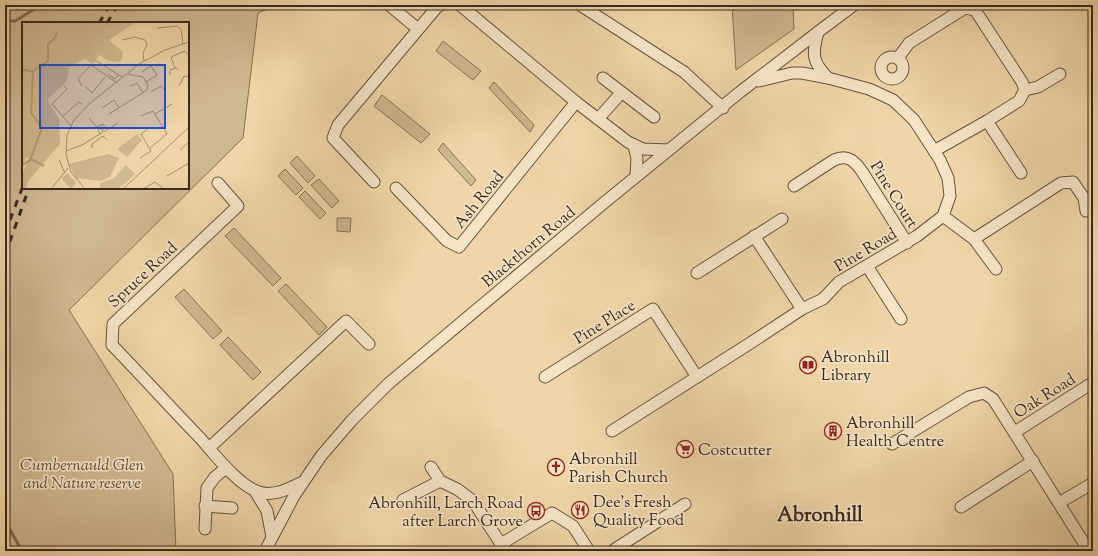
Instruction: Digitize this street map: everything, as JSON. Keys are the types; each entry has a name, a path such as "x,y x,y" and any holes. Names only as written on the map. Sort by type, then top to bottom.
{"street":[{"path":"389,5 418,29"},
{"path":"374,182 333,138 338,125 418,29 437,7 441,5"},
{"path":"460,5 576,102 634,145 643,149 669,150"},
{"path":"580,5 684,72 723,108"},
{"name":"Blackthorn Road","path":"265,551 302,482 321,456 352,420 388,384 636,176 723,108 752,83 854,5"},
{"path":"898,58 909,43 915,39 965,8 978,7 1022,82 1025,90"},
{"path":"818,32 814,45 815,61 828,78"},
{"path":"752,83 792,73 802,73 869,89 893,100 914,120 934,151 948,178 950,187 948,204 943,216 974,238 996,269"},
{"path":"934,151 987,122 1019,101 1025,90 1038,87 1060,74"},
{"path":"603,78 654,117"},
{"path":"598,119 622,93"},
{"name":"Ash Road","path":"396,188 447,242 459,247 576,102"},
{"path":"987,122 1020,173"},
{"path":"634,145 637,159 636,176"},
{"name":"Pine Court","path":"794,186 834,160 840,158 850,159 857,163 907,243"},
{"path":"974,238 1061,183 1073,182 1084,198 1086,211"},
{"name":"Spruce Road","path":"218,183 238,206 112,324 112,345 226,468 256,491 266,511 272,537"},
{"name":"Pine Road","path":"612,431 802,309 823,299 839,282 907,243 932,226 943,216"},
{"path":"697,273 782,218"},
{"path":"754,236 802,309"},
{"path":"867,266 901,319"},
{"name":"Pine Place","path":"545,377 653,309 697,377"},
{"path":"209,448 346,321 369,344"},
{"name":"Oak Road","path":"1015,432 1089,385"},
{"name":"Oak Road","path":"892,444 969,397 984,393 993,399 1015,432 1089,551"},
{"path":"961,507 1033,461"},
{"path":"432,467 440,481 457,489 473,501 500,548 552,513 573,526 589,551"},
{"path":"205,528 207,488 215,477 226,468"},
{"path":"403,500 440,481"},
{"path":"256,491 274,494 302,482"},
{"path":"1059,503 1093,482"},
{"path":"612,551 685,504"},
{"path":"205,506 232,508"}],"green space":[{"name":"Cumbernauld Glen and Nature reserve","path":"5,5 277,5 258,13 243,138 69,310 173,474 176,551 5,551"},
{"path":"732,5 793,5 794,29 736,70"},
{"path":"443,41 481,71 473,80 436,51"},
{"path":"494,82 534,125 530,132 489,88"},
{"path":"382,95 430,134 421,143 374,106"},
{"path":"443,143 476,180 471,186 438,150"},
{"path":"297,156 315,176 308,183 290,163"},
{"path":"285,169 303,188 296,195 278,176"},
{"path":"319,179 339,201 332,208 311,185"},
{"path":"305,191 326,213 320,219 299,197"},
{"path":"337,218 351,218 350,232 337,231"},
{"path":"234,228 281,278 273,286 225,236"},
{"path":"286,284 327,327 319,335 278,291"},
{"path":"184,289 222,331 213,339 175,297"},
{"path":"228,337 261,372 253,380 220,345"}],"waterway":[{"path":"5,21 15,21 41,5"},
{"path":"5,521 22,551"}],"railway":[{"path":"100,22 110,5"},
{"path":"108,22 118,5"},
{"path":"5,233 22,189"},
{"path":"5,255 29,189"}],"place":[{"name":"Abronhill Library","path":"808,365"},
{"name":"Abronhill Health Centre","path":"833,431"},
{"name":"Costcutter","path":"685,449"},
{"name":"Abronhill Parish Church","path":"556,467"},
{"name":"Dee's Fresh Quality Food","path":"580,510"},
{"name":"Abronhill, Larch Road after Larch Grove","path":"536,511"}],"district":[{"name":"Abronhill","path":"820,514"}]}
